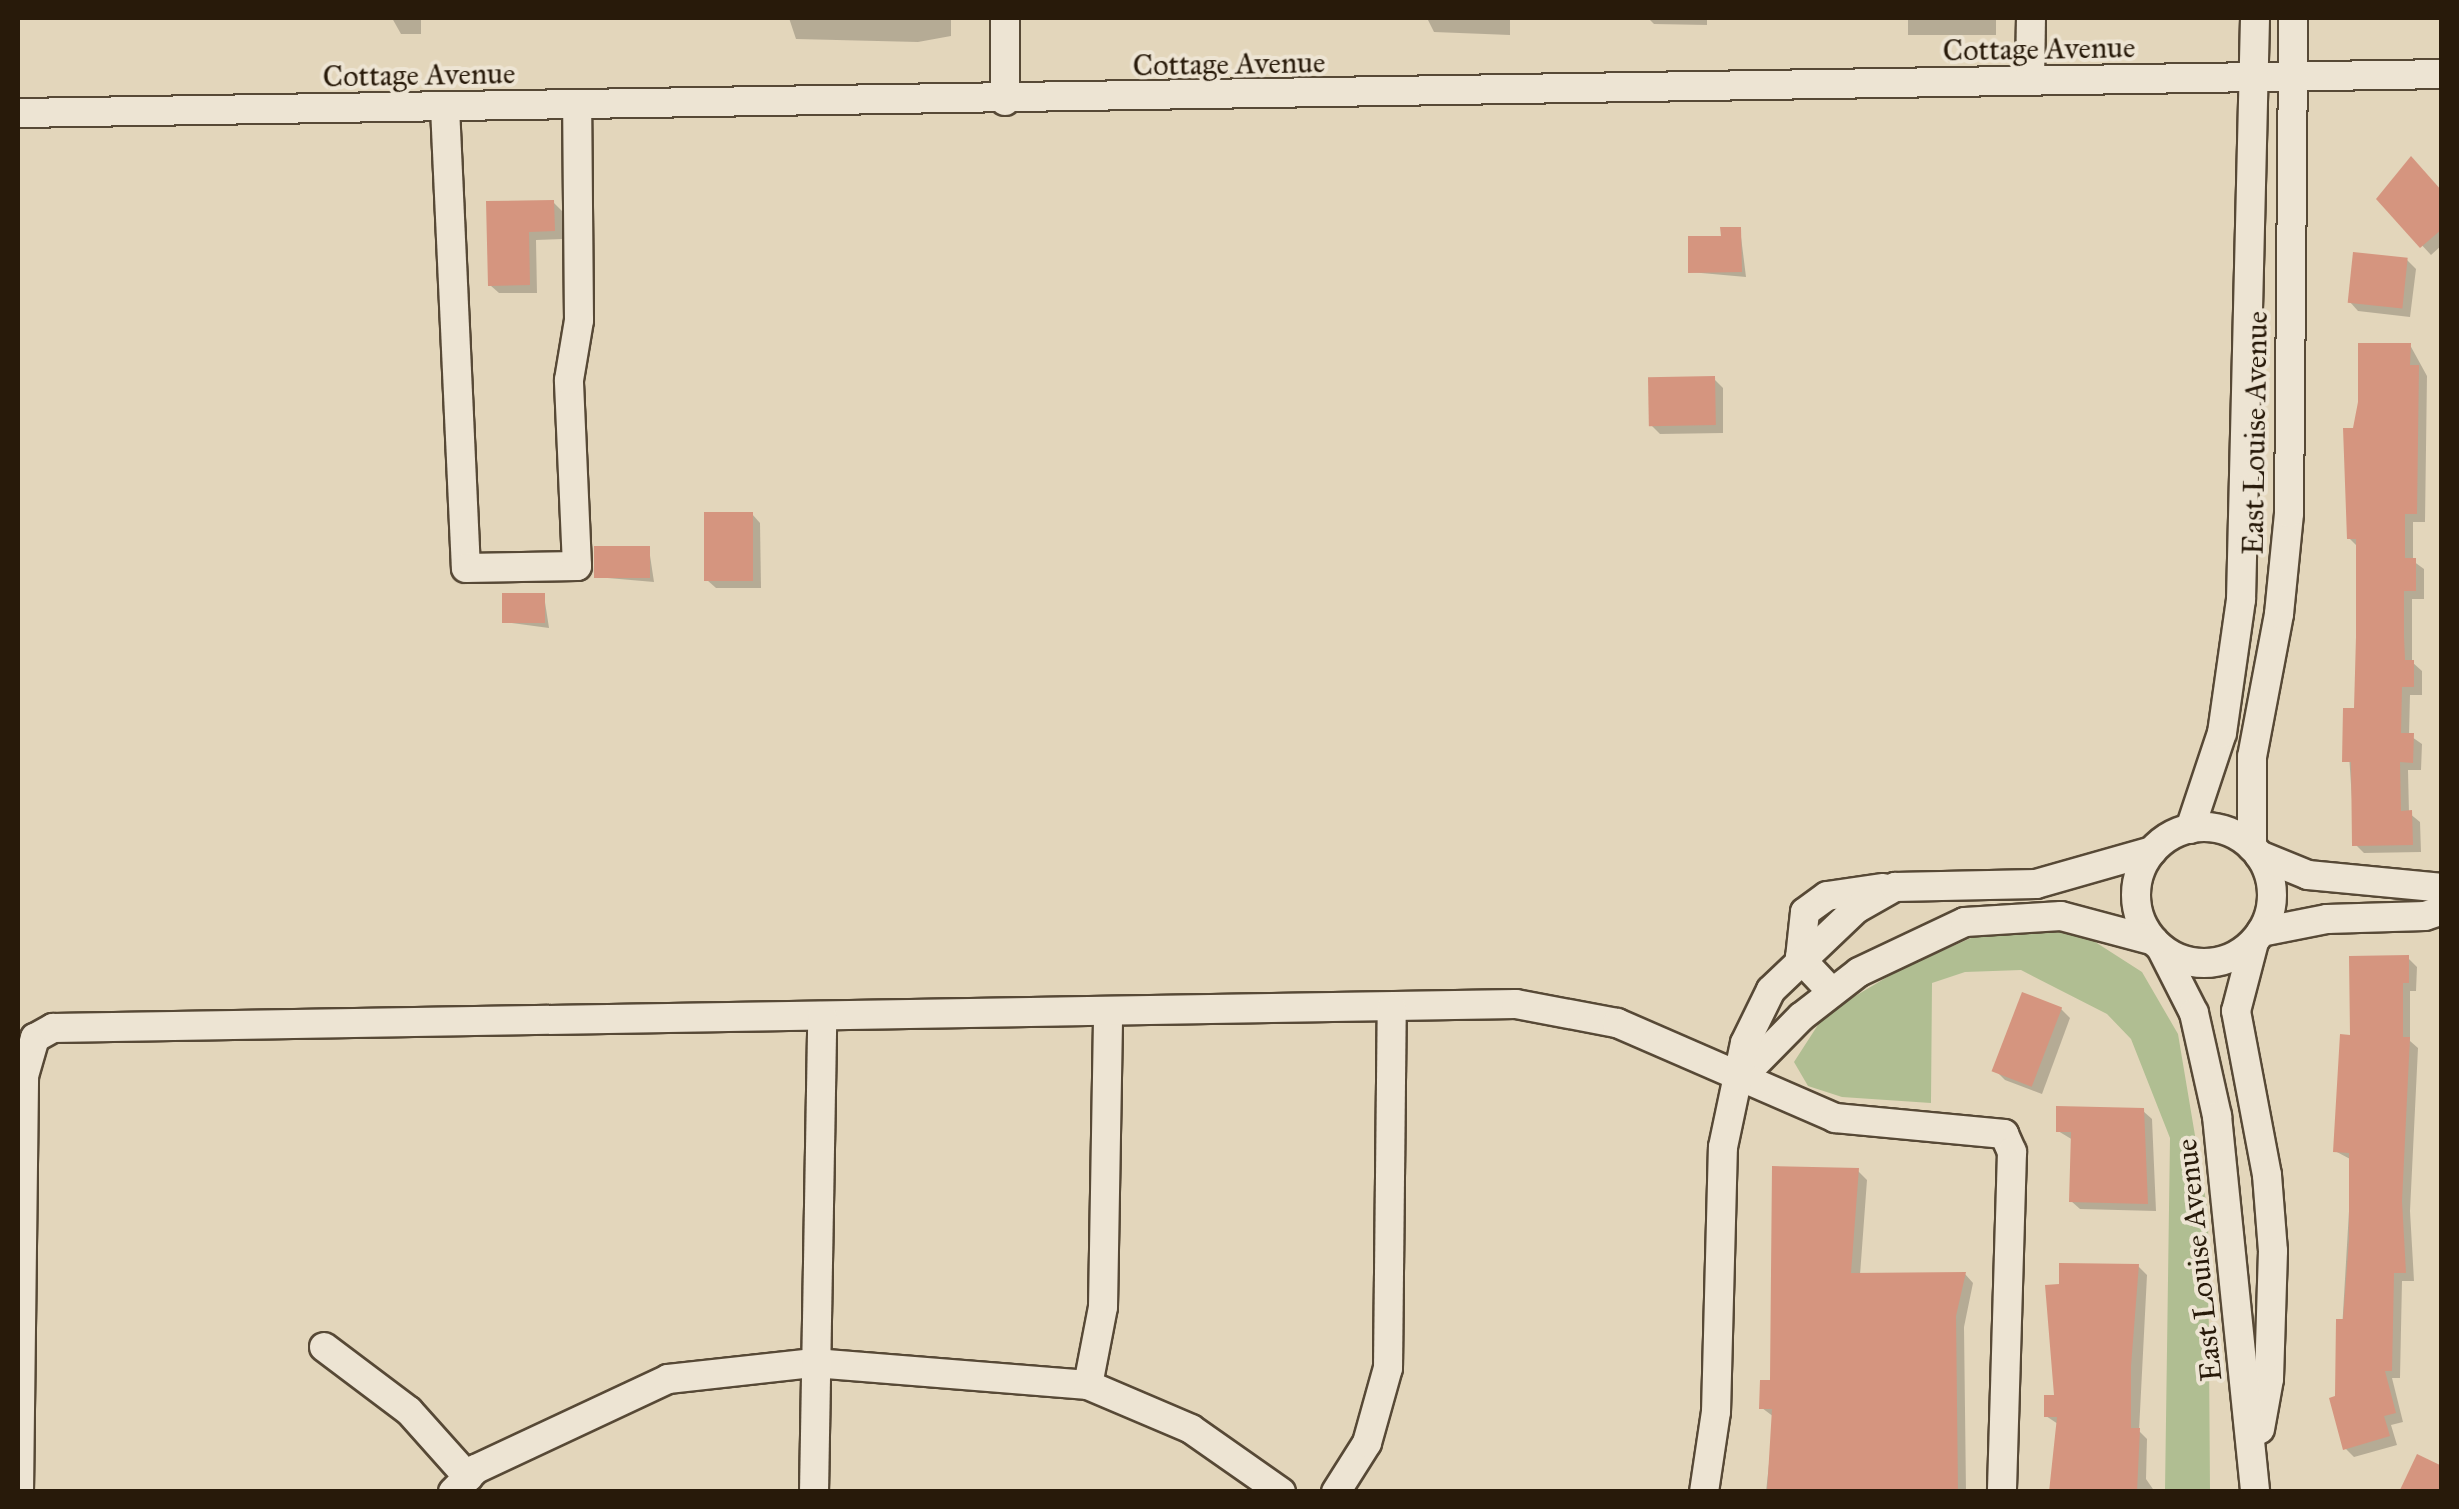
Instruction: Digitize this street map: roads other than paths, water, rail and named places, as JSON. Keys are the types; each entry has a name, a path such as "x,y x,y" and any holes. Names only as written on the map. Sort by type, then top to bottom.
{"street":[{"path":"1005,18 1006,100"},
{"path":"2030,18 2030,80"},
{"name":"East Louise Avenue","path":"2190,828 2222,733 2241,600 2255,18"},
{"name":"East Louise Avenue","path":"2255,1455 2269,1379 2274,1251 2267,1174 2237,1036 2238,998 2272,893 2256,851 2252,757 2279,614 2289,513 2293,18"},
{"name":"Cottage Avenue","path":"18,113 1006,100 2030,80 2292,81 2442,74"},
{"path":"445,107 466,568 577,566 570,380 579,320 577,106"},
{"path":"1704,1492 1716,1412 1719,1184 1758,1011 1800,958 1856,909 1895,888 2036,884 2152,851 2190,828 2234,834 2256,851 2308,875 2442,888"},
{"name":"East Louise Avenue","path":"2152,851 2142,868 2137,906 2194,1013 2217,1116 2255,1455 2254,1492"},
{"path":"1742,1077 1832,992 1896,952 1988,916 2062,916 2157,945 2203,964 2240,954 2258,937 2327,918 2442,910"},
{"path":"1800,958 1832,992"},
{"path":"18,1492 24,1076 35,1038 72,1026 1516,1004 1587,1014 1835,1118 2004,1134 2012,1152 2002,1492"},
{"path":"1336,1492 1367,1443 1388,1368 1392,1008"},
{"path":"1088,1385 1103,1307 1108,1012"},
{"path":"814,1492 822,1016"},
{"path":"324,1347 409,1412 460,1484 668,1379 814,1363 1088,1385 1192,1429 1281,1492"}]}
